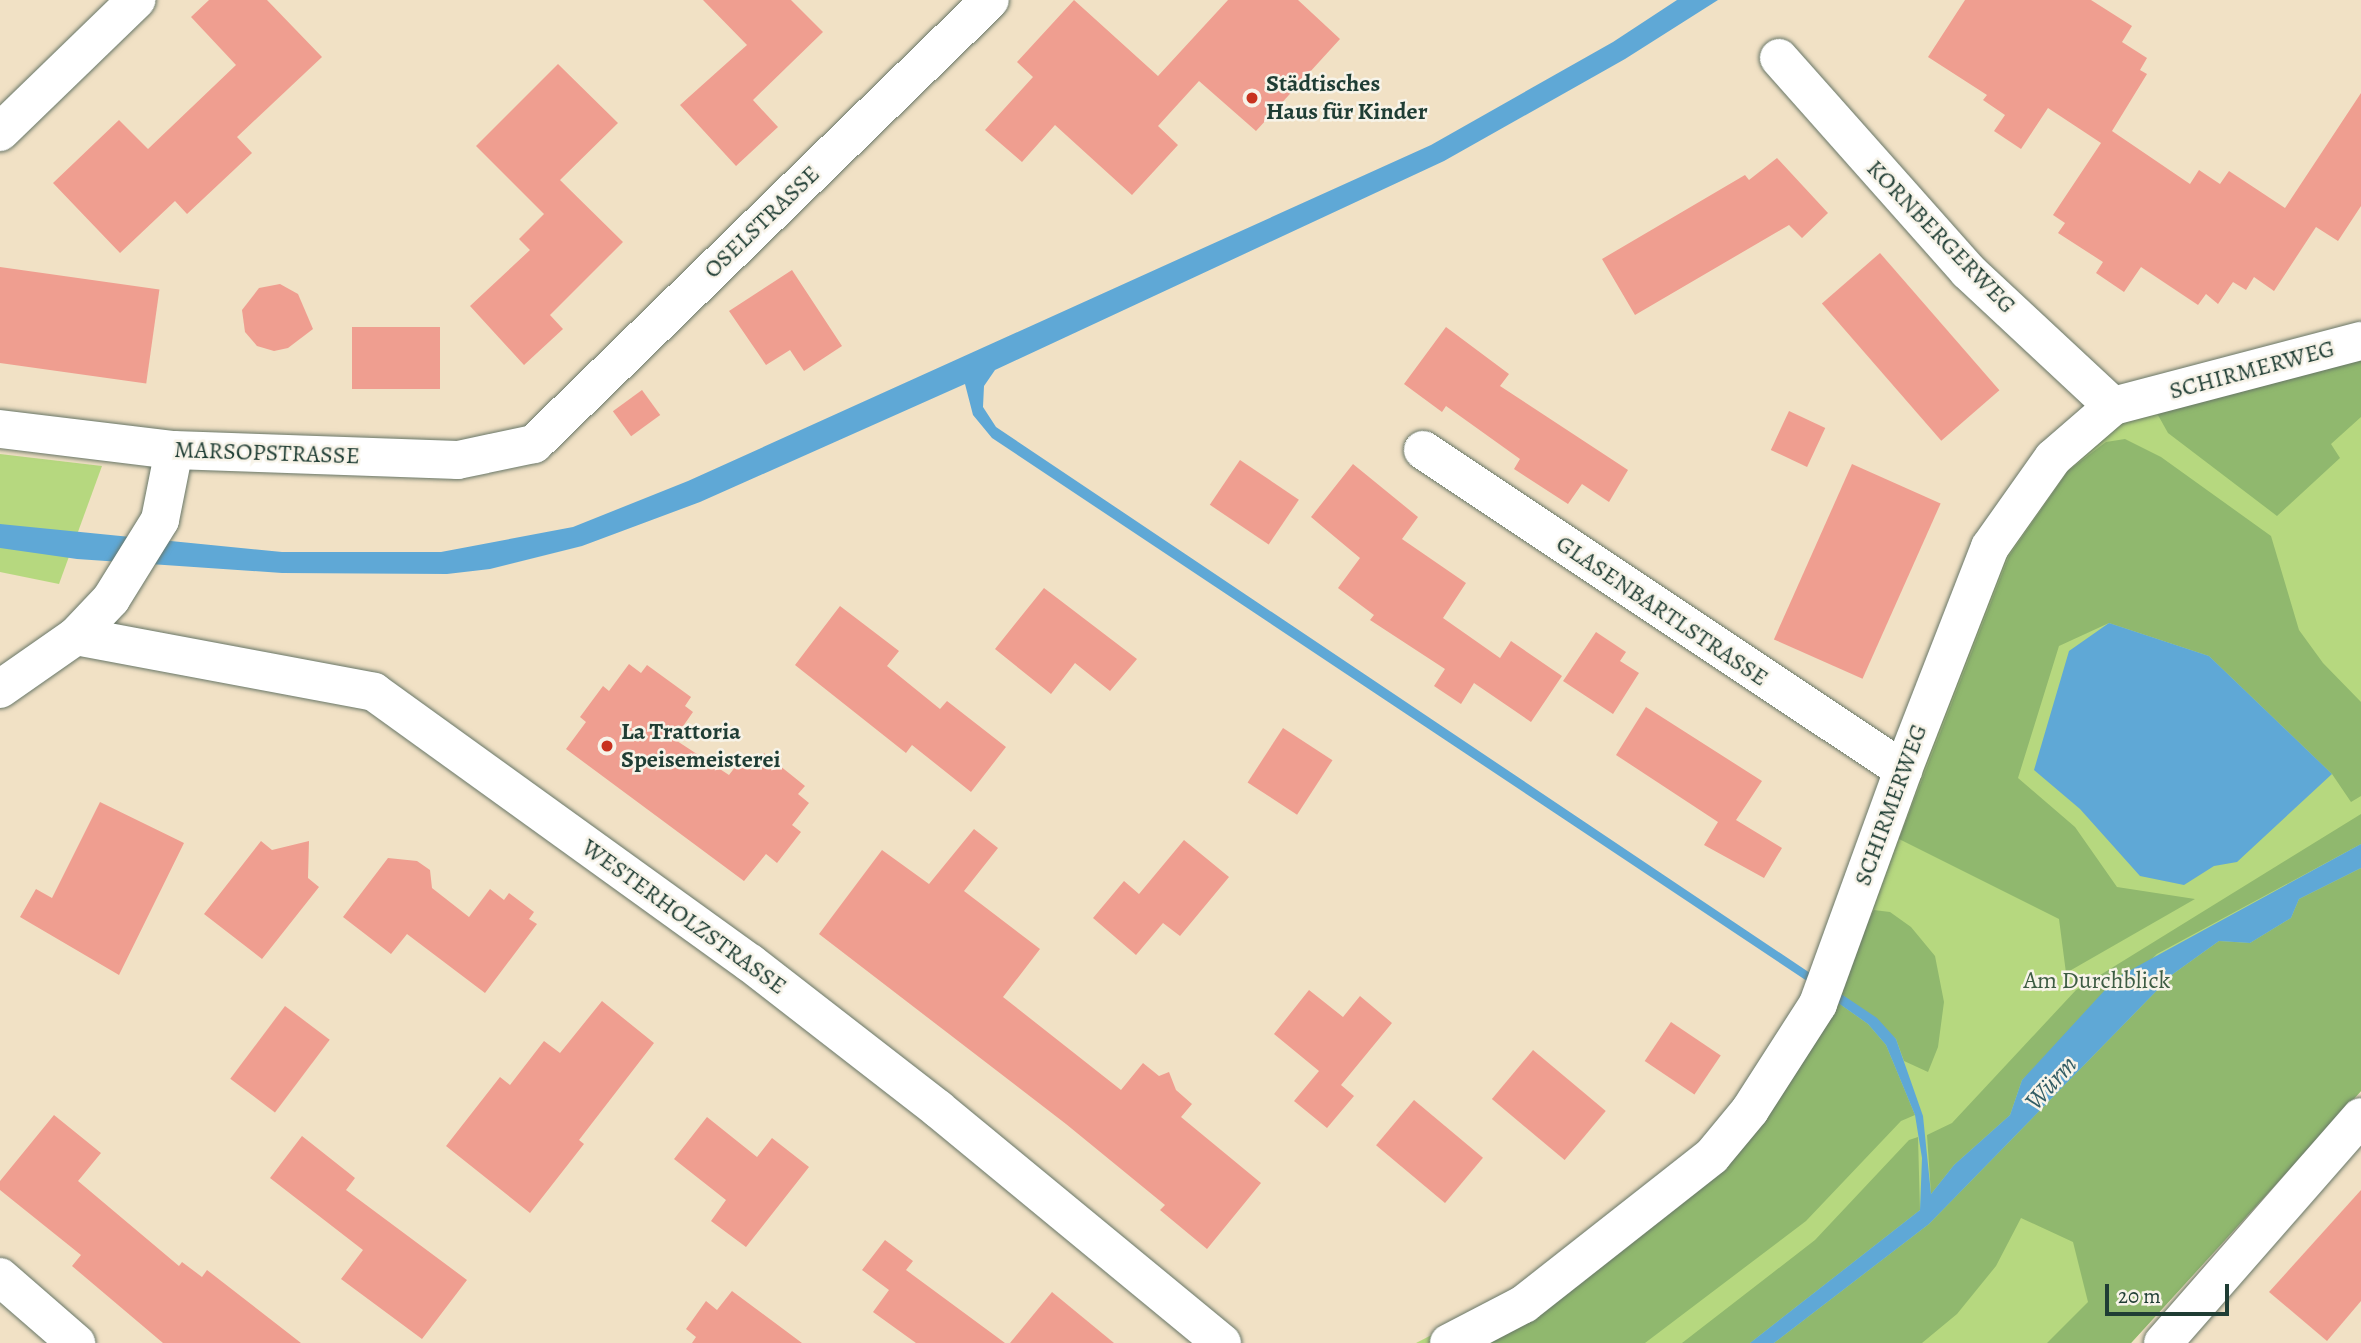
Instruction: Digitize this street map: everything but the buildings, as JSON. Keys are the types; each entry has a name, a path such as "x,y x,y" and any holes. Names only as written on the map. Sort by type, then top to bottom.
{"street":[{"path":"0,132 136,0"},
{"name":"OSELSTRASSE","path":"534,444 990,0"},
{"name":"KORNBERGERWEG","path":"1779,58 1968,271 2113,406"},
{"name":"SCHIRMERWEG","path":"1449,1343 1524,1304 1712,1156 1750,1110 1818,1004 1838,957 1903,770 1990,547 2053,458 2113,406 2361,341"},
{"name":"MARSOPSTRASSE","path":"0,429 174,450 458,460 534,444"},
{"path":"0,689 76,636 111,599 160,520 174,450"},
{"name":"GLASENBARTLSTRASSE","path":"1423,450 1903,770"},
{"name":"WESTERHOLZSTRASSE","path":"76,636 374,692 750,963 938,1109 1222,1343"},
{"path":"2163,1343 2361,1117"},
{"path":"0,1277 76,1343"}],"green space":[{"name":"Am Durchblick","path":"2361,333 2361,1091 2131,1343 1416,1343 1518,1291 1713,1139 1799,1014 1987,534 2116,401"},
{"path":"2361,350 2361,417 2331,444 2340,458 2277,516 2168,433 2154,408"},
{"path":"2125,439 2161,457 2271,536 2299,630 2323,663 2361,702 2361,796 2351,802 2332,774 2209,656 2109,623 2059,646 2018,778 2075,827 2117,887 2195,899 2066,973 2059,919 1899,839 2009,556 2068,471 2106,442"},
{"path":"0,454 102,466 59,584 0,572"},
{"path":"2361,814 2361,844 2157,954 2022,1080 2010,1115 1954,1165 1931,1194 1927,1135 1952,1123 2076,990"},
{"path":"2361,868 2361,1091 2131,1343 2047,1343 2088,1302 2073,1242 2021,1218 1996,1266 1957,1314 1922,1343 1774,1343 1929,1224 2173,974 2219,941 2250,943 2291,918 2299,899"},
{"path":"1874,910 1890,912 1911,927 1935,956 1944,1002 1938,1047 1928,1072 1904,1061 1896,1039 1833,987"},
{"path":"1827,995 1868,1024 1886,1045 1915,1115 1901,1121 1806,1221 1645,1343 1461,1343 1718,1161"},
{"path":"1918,1137 1920,1210 1750,1343 1682,1343 1815,1240 1909,1140"}],"water":[{"name":"Würm","path":"1677,0 1718,0 1625,59 1444,161 995,370 984,386 983,407 996,427 1877,1018 1896,1039 1923,1116 1931,1194 1954,1165 2010,1115 2022,1080 2116,978 2361,844 2361,868 2299,899 2291,918 2250,943 2219,941 2173,974 1929,1224 1774,1343 1750,1343 1920,1210 1922,1158 1915,1115 1886,1045 1868,1024 1807,981 992,438 973,415 965,384 700,502 582,546 490,569 447,574 282,573 77,559 0,548 0,524 282,552 441,552 573,527 688,481 1431,145 1613,42"},
{"path":"2109,623 2209,656 2332,774 2237,862 2214,866 2184,885 2140,876 2080,809 2034,770 2069,651"}],"place":[{"name":"Städtisches Haus für Kinder","path":"1252,98"},
{"name":"La Trattoria Speisemeisterei","path":"607,746"}]}
